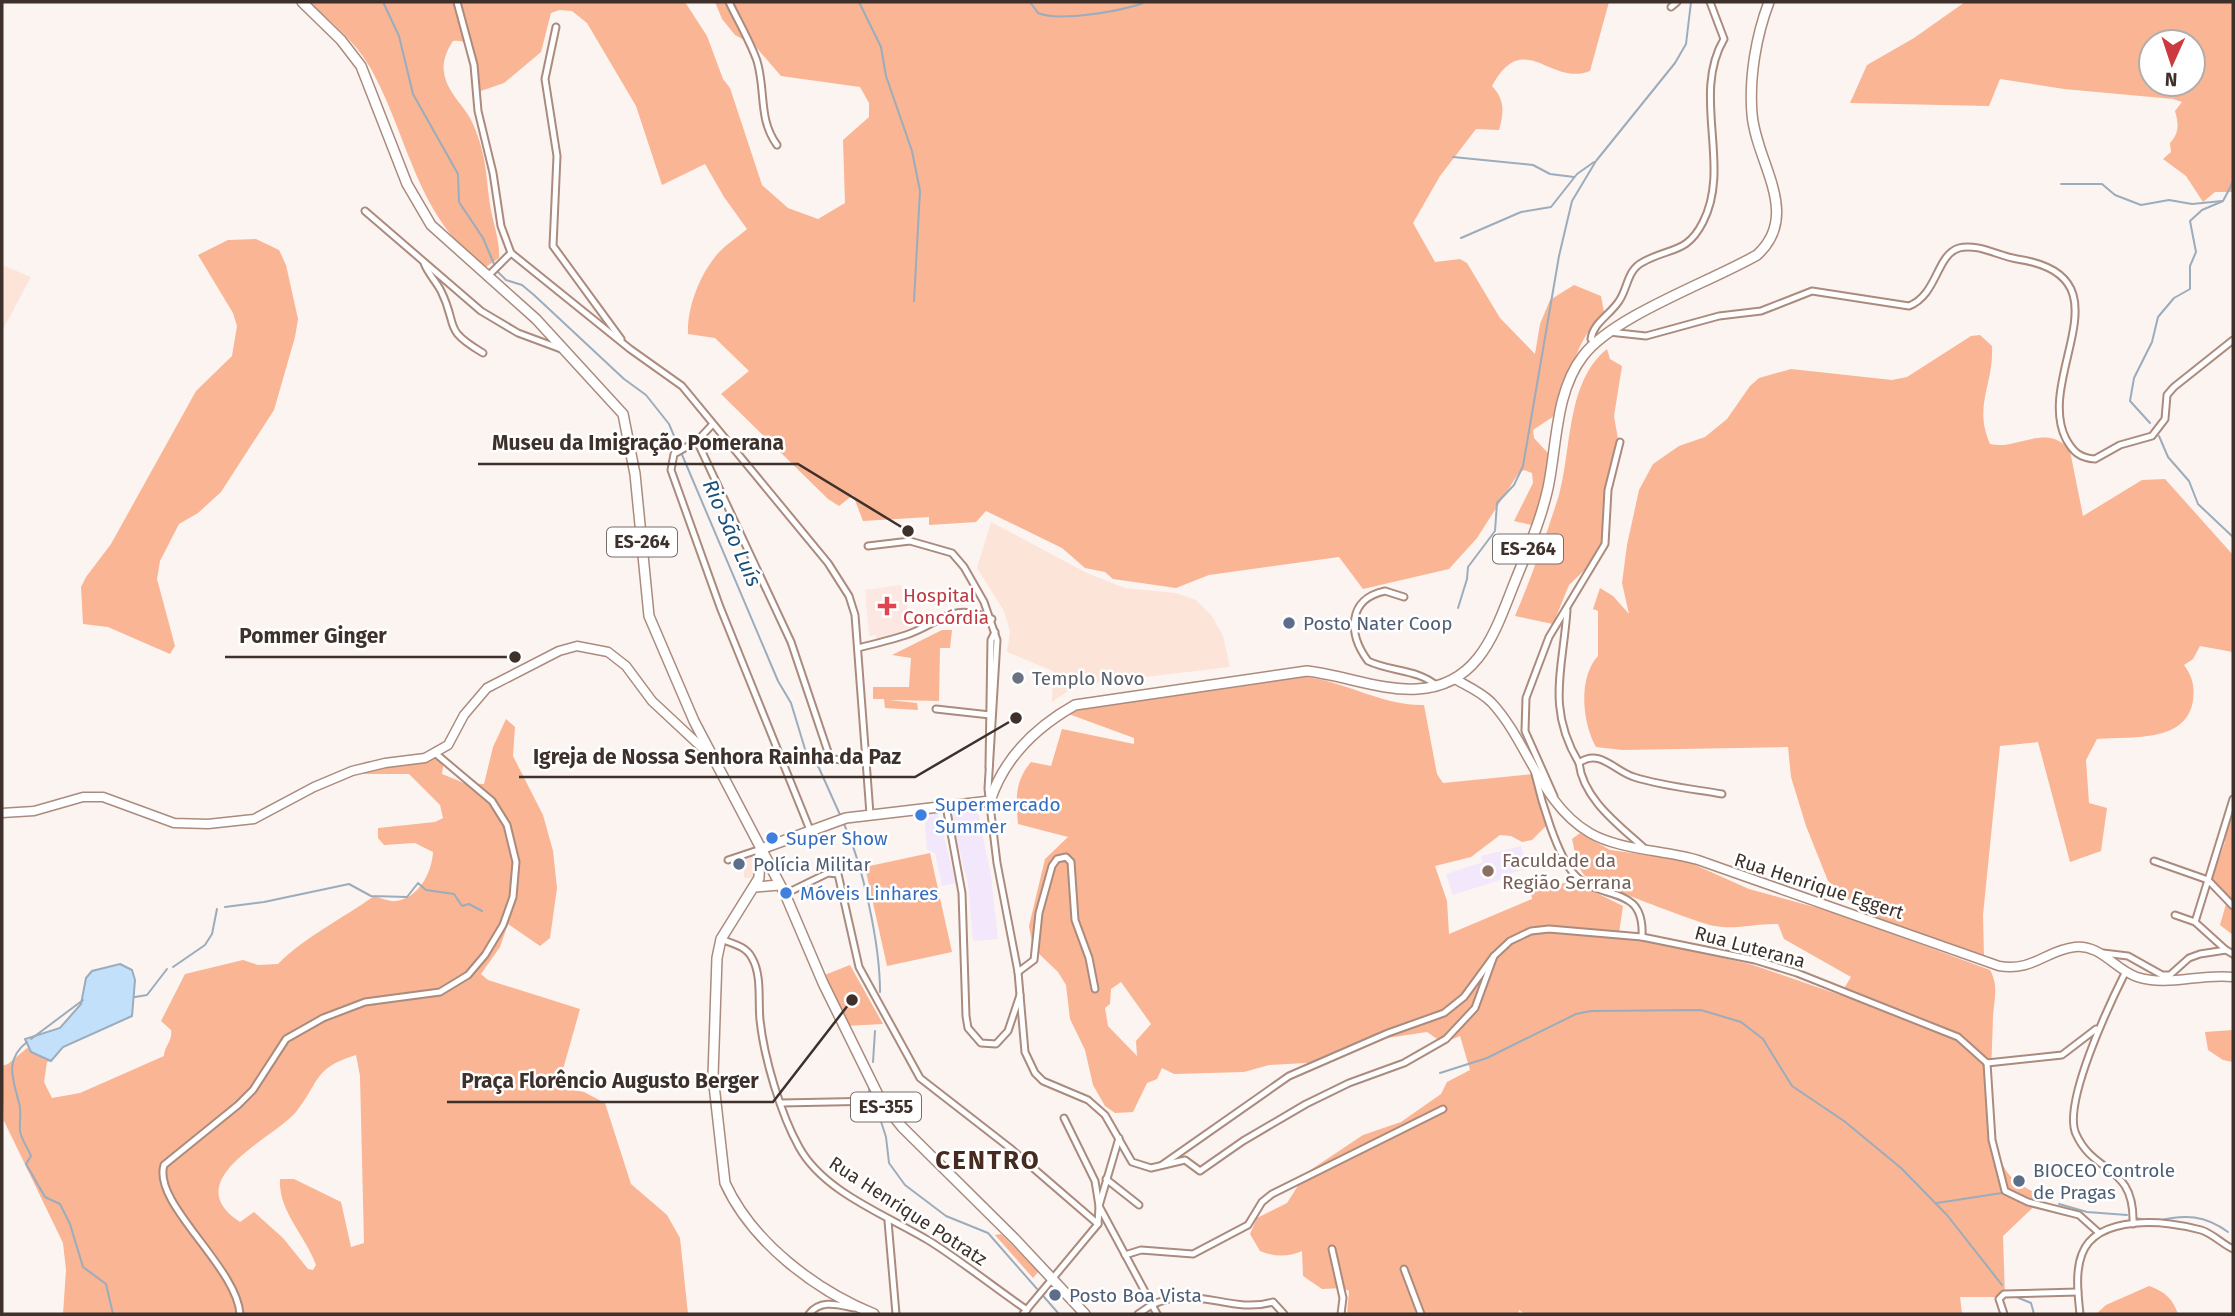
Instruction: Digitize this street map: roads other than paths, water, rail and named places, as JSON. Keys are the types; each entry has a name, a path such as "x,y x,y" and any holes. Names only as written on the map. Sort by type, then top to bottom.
{"main road":[{"name":"ES-264","path":"302,2 341,40 361,66 407,184 421,210 450,245 490,275 537,319 558,346 618,406 625,422 635,474 649,616 662,651 712,757 746,815 761,849"},
{"name":"ES-264","path":"990,801 1003,767 1044,724 1075,705 1307,671 1339,674 1396,688 1418,689 1455,679 1474,665 1493,639 1535,531 1548,489 1568,385 1582,356 1607,332 1757,255 1773,236 1778,212 1777,199 1755,133 1752,94 1756,52 1769,2"},
{"path":"871,1313 803,1274 764,1238 725,1183 713,1076 717,958 721,939 759,878 761,849 846,818 990,801"},
{"name":"ES-355","path":"761,849 785,894 861,1066 881,1101 902,1127 1049,1282 1085,1314"},
{"path":"755,887 779,885"}],"street":[{"path":"457,2 474,65 478,111 493,173 502,234 511,253 627,347 675,379 828,563 853,606 870,814"},
{"path":"729,2 758,64 764,116 768,132 777,145"},
{"path":"1671,7 1677,2"},
{"path":"1594,343 1591,339 1592,332 1620,299 1633,270 1642,262 1685,247 1708,212 1713,168 1710,91 1716,53 1724,39 1710,2"},
{"path":"556,27 545,79 557,156 553,246 627,347"},
{"path":"365,211 481,311 518,333 558,346"},
{"path":"1607,332 1646,336 1719,316 1761,311 1811,291 1909,306 1923,299 1950,252 1960,248 1977,248 2038,262 2058,272 2072,288 2074,340 2060,387 2058,411 2065,437 2073,451 2095,459 2120,445 2152,436 2165,418 2167,396 2174,387 2233,340"},
{"path":"490,275 511,253"},
{"path":"422,259 442,292 450,326 461,340 483,353"},
{"path":"712,425 697,441 674,454 671,470 810,830"},
{"path":"697,441 791,642 827,753 832,759 865,762"},
{"path":"1557,802 1525,731 1524,712 1530,682 1549,637 1605,544 1608,489 1620,442"},
{"path":"868,546 910,541 952,553 974,581 992,619 995,632 991,640 990,801 997,863 1021,992 1026,1052 1035,1073 1043,1081 1096,1106 1132,1162 1146,1168 1185,1160 1200,1171 1242,1141 1325,1094 1427,1052 1446,1039 1475,1008 1494,956"},
{"path":"1404,597 1385,591 1360,603 1354,611 1356,637 1368,661 1389,669 1426,676 1437,686"},
{"path":"1567,609 1558,707 1565,738 1579,763 1582,777 1604,811 1644,848"},
{"path":"858,648 908,635 952,612 973,611 992,619"},
{"path":"2,813 34,811 83,797 103,797 174,822 239,822 266,815 302,792 352,771 425,758 435,753 448,745 464,715 487,688 559,651 577,646 608,652 626,666 665,715 712,757"},
{"name":"Rua Henrique Eggert","path":"1455,679 1492,704 1535,774 1557,802 1587,832 1605,841 1698,860 1999,966 2026,967 2075,947 2102,953"},
{"path":"936,709 990,715"},
{"path":"240,1314 236,1295 227,1279 173,1201 163,1179 164,1165 204,1135 246,1097 286,1039 323,1018 365,1002 440,992 468,975 485,956 503,925 513,897 516,862 507,825 492,801 435,753"},
{"path":"1579,763 1592,756 1632,776 1722,794"},
{"path":"1535,774 1542,803 1575,876 1632,902 1643,921 1642,937"},
{"path":"2195,922 2233,799"},
{"path":"946,806 962,893 966,1016 968,1028 981,1043 996,1044 1008,1031 1021,992"},
{"path":"728,860 761,849"},
{"path":"1018,972 1034,960 1039,913 1052,866 1057,859 1066,857 1071,862 1075,920 1089,958 1095,989"},
{"path":"2154,861 2208,880 2233,906"},
{"path":"785,894 831,872 838,874 859,967 920,1078 1010,1148 1098,1224"},
{"path":"2175,915 2195,922 2233,954"},
{"name":"Rua Luterana","path":"1160,1167 1289,1076 1344,1050 1444,1013 1464,997 1494,956 1510,941 1531,932 1549,929 1642,937 1755,960 1797,973 1958,1037 1987,1063"},
{"name":"Rua Henrique Potratz","path":"721,939 746,949 754,961 760,1023 781,1103 798,1147 814,1169 888,1221 930,1241 1033,1314"},
{"path":"2102,953 2127,956 2162,975 2171,975 2200,954 2226,950"},
{"path":"2102,953 2124,973 2158,982 2233,977"},
{"path":"2124,973 2097,1028 2071,1122 2081,1143 2113,1170 2129,1190 2134,1205 2133,1224"},
{"path":"2097,1028 2062,1055 1987,1063 1992,1140 2005,1191 2028,1202 2079,1214 2098,1232"},
{"path":"781,1103 881,1101"},
{"path":"1125,1255 1141,1250 1193,1254 1248,1226 1262,1202 1272,1194 1443,1109"},
{"path":"1026,1311 1037,1294 1098,1224 1099,1206 1095,1181 1065,1118"},
{"path":"1119,1138 1099,1206 1157,1314"},
{"path":"1107,1179 1139,1205"},
{"path":"888,1221 896,1314"},
{"path":"2080,1314 2078,1292 2082,1252 2098,1232 2133,1224 2159,1223 2203,1230 2233,1249"},
{"path":"1332,1249 1343,1298 1341,1314"},
{"path":"1404,1269 1421,1314"},
{"path":"2004,1314 1999,1299 2004,1294 2078,1292"},
{"path":"1138,1314 1153,1303 1177,1297 1273,1302 1284,1314"},
{"path":"810,1314 813,1309 828,1303 871,1313"}],"water":[{"path":"120,964 132,970 135,980 132,1016 63,1047 51,1061 31,1052 25,1039 60,1028 81,1004 86,978 92,971"}],"waterway":[{"name":"Rio São Luís","path":"383,2 399,36 413,94 458,174 459,202 483,238 497,271 506,280 522,285 534,295 624,379 646,395 669,424 778,681 791,703 805,749 819,768 841,817"},
{"path":"859,2 881,47 886,76 912,151 920,191 914,301"},
{"path":"1030,2 1038,13 1061,16 1107,12 1145,2"},
{"path":"1458,608 1468,567 1495,531 1497,503 1514,485 1523,466 1559,256 1572,201 1596,161 1675,63 1686,44 1691,2"},
{"path":"1453,157 1533,165 1550,174 1574,177"},
{"path":"1461,238 1521,212 1551,207 1577,174 1594,162"},
{"path":"2150,423 2130,401 2134,378 2152,342 2158,317 2174,298 2190,289 2190,266 2196,252 2190,221 2202,210 2223,201 2233,182"},
{"path":"2061,184 2102,184 2115,195 2141,205 2169,200 2192,204 2222,201"},
{"path":"2159,436 2168,457 2189,481 2198,504 2233,537"},
{"name":"Rio São Luís","path":"843,822 869,905 880,992"},
{"path":"225,907 264,902 349,884 371,896 407,897 418,883 426,890 454,894 462,906 469,904 482,911"},
{"path":"173,967 205,945 212,934 217,909"},
{"path":"135,997 147,995 167,969"},
{"path":"31,1039 83,1000"},
{"path":"1440,1073 1487,1058 1576,1014 1591,1011 1701,1010 1741,1022 1763,1039 1792,1086 1844,1121 1901,1168 1947,1215 2002,1285"},
{"name":"Rio São Luís","path":"873,1062 875,1031"},
{"path":"27,1042 15,1056 12,1070 20,1106 21,1134 31,1156 26,1164 45,1197 60,1204 70,1224 83,1267 106,1284 113,1314"},
{"name":"Rio São Luís","path":"869,1089 870,1096"},
{"name":"Rio São Luís","path":"876,1106 886,1137 889,1163 905,1185 946,1216 988,1233 1059,1314"},
{"path":"1937,1203 2002,1193"},
{"path":"2059,1204 2087,1212 2127,1215"},
{"path":"2157,1221 2177,1217 2203,1219 2228,1232"},
{"path":"2136,1218 2145,1220"},
{"path":"2014,1296 2031,1303 2034,1314"}],"place":[{"name":"Museu da Imigração Pomerana","path":"908,531"},
{"name":"Hospital Concórdia","path":"887,606"},
{"name":"Posto Nater Coop","path":"1289,623"},
{"name":"Pommer Ginger","path":"515,657"},
{"name":"Templo Novo","path":"1018,678"},
{"name":"Igreja de Nossa Senhora Rainha da Paz","path":"1016,718"},
{"name":"Supermercado Summer","path":"921,815"},
{"name":"Super Show","path":"772,838"},
{"name":"Polícia Militar","path":"739,864"},
{"name":"Faculdade da Região Serrana","path":"1488,871"},
{"name":"Móveis Linhares","path":"786,893"},
{"name":"Praça Florêncio Augusto Berger","path":"852,1000"},
{"name":"BIOCEO Controle de Pragas","path":"2019,1181"},
{"name":"Posto Boa Vista","path":"1055,1295"}],"district":[{"name":"CENTRO","path":"988,1160"}]}
